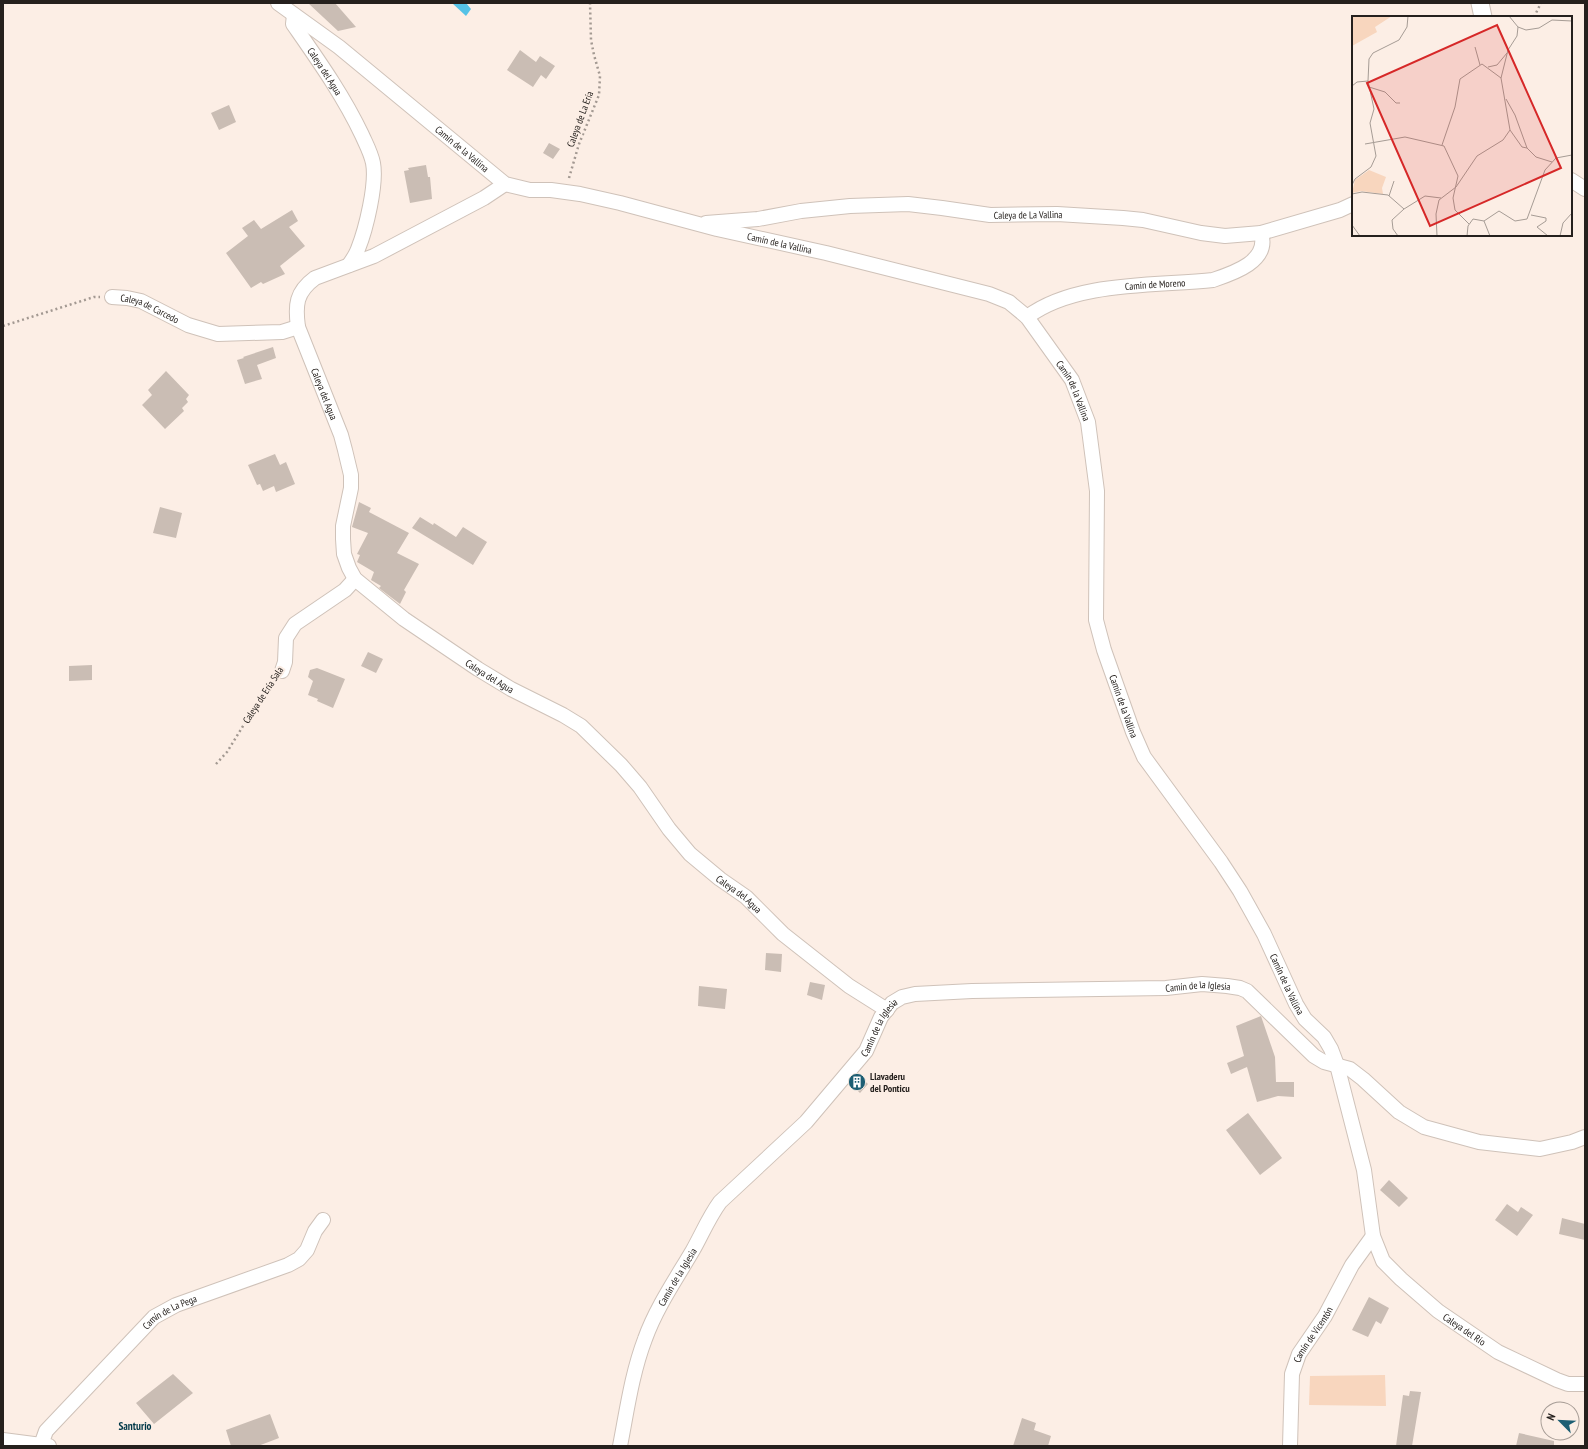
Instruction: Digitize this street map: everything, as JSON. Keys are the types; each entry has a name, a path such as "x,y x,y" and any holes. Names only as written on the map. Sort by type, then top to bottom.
{"street":[{"name":"Camín de la Vallina","path":"278,3 340,47 505,184 530,190 565,192 620,203 698,224 826,253 989,294 1009,302 1027,317 1072,380 1088,422 1097,491 1096,620 1104,650 1133,732 1144,757 1216,856 1240,892 1264,934 1296,1004 1305,1019 1324,1037 1331,1049 1337,1064 1364,1170 1373,1236"},
{"path":"1480,3 1483,16"},
{"name":"Caleya del Agua","path":"294,15 293,24 330,77 354,118 373,163 374,174 371,196 364,227 358,251 349,265"},
{"path":"1572,181 1585,189"},
{"name":"Caleya del Agua","path":"505,184 484,198 374,256 315,278 307,283 301,292 296,310 298,326 341,435 351,475 351,488 343,526 342,540 344,554 349,568 356,579 404,619 478,669 511,689 563,715 581,726 621,765 640,787 669,829 690,854 720,879 746,897 783,934 849,986 887,1010"},
{"name":"Caleya de La Vallina","path":"698,224 758,219 801,211 883,204 908,204 990,215 1057,214 1143,220 1201,233 1225,236 1261,233 1340,210 1352,204"},
{"name":"Camín de Moreno","path":"1027,317 1035,311 1053,303 1095,291 1213,280 1230,275 1248,265 1257,256 1262,248 1264,240 1261,233"},
{"name":"Caleya de Carcedo","path":"112,297 141,301 188,325 218,334 282,332 298,326"},
{"name":"Caleya de Ería Sala","path":"282,671 286,638 295,624 345,590 356,579"},
{"name":"Camín de la Iglesia","path":"620,1446 635,1372 645,1337 656,1314 704,1231 713,1212 720,1202 806,1122 866,1051 876,1026 892,1003 902,997 914,994 972,991 1166,988 1202,984 1240,988 1247,991 1314,1056 1324,1062 1337,1064 1350,1069 1399,1112 1424,1127 1479,1142 1540,1149 1572,1142 1585,1137"},
{"name":"Camín de La Pega","path":"45,1446 46,1432 154,1317 176,1305 288,1265 299,1259 307,1250 315,1231 323,1220"},
{"name":"Caleya del Río","path":"1373,1236 1383,1261 1401,1279 1438,1310 1498,1352 1556,1380 1568,1384 1585,1384"},
{"name":"Camín de Vicentón","path":"1290,1446 1292,1374 1300,1354 1325,1316 1352,1265 1373,1236"},
{"path":"3,1440 45,1446"}],"path":[{"name":"Caleya de La Ería","path":"565,192 579,144 599,95 600,76 592,47 590,3"},
{"path":"1534,16 1541,3"},
{"name":"Caleya de Carcedo","path":"3,326 94,298 112,297"},
{"name":"Caleya de Ería Sala","path":"216,764 227,752 251,713 282,671"}],"shaded area":[{"path":"1385,1375 1386,1406 1309,1405 1310,1376"}],"water":[{"path":"452,3 466,3 471,9 466,16"}],"building":[{"path":"308,3 335,3 356,27 338,31"},
{"path":"520,50 536,62 540,56 555,66 546,79 541,75 533,87 507,70"},
{"path":"229,105 236,122 219,130 211,113"},
{"path":"549,143 560,149 553,159 543,153"},
{"path":"426,165 428,177 430,177 432,199 410,203 404,171 409,170 408,168"},
{"path":"292,210 298,221 289,227 305,246 280,266 285,274 263,284 261,282 251,288 226,253 248,236 242,228 254,220 261,229"},
{"path":"273,347 276,358 257,365 262,379 245,384 237,360"},
{"path":"166,371 189,395 186,399 188,402 182,408 184,411 165,429 142,405 152,395 148,390"},
{"path":"275,454 280,465 286,462 295,484 276,492 274,486 263,491 260,484 257,485 248,465"},
{"path":"359,502 371,508 369,512 409,533 397,553 419,564 404,590 406,592 400,604 379,588 381,586 371,580 374,572 357,562 360,555 357,554 368,533 352,527"},
{"path":"160,507 182,513 176,538 153,533"},
{"path":"420,517 433,525 434,523 456,537 463,527 487,542 473,565 412,528"},
{"path":"368,652 383,659 376,673 361,666"},
{"path":"92,665 92,680 69,681 69,666"},
{"path":"317,668 345,679 333,708 308,695 313,681 308,677 310,670"},
{"path":"766,953 782,954 781,972 765,970"},
{"path":"810,982 825,985 822,1000 807,995"},
{"path":"699,986 727,989 725,1009 698,1006"},
{"path":"1261,1016 1275,1057 1276,1082 1294,1082 1294,1097 1278,1096 1257,1102 1247,1067 1231,1074 1227,1063 1244,1056 1236,1026"},
{"name":"Llavaderu del Ponticu","path":"857,1074 868,1084 860,1093 850,1083"},
{"path":"1248,1113 1282,1158 1260,1175 1226,1130"},
{"path":"1389,1180 1408,1198 1399,1207 1380,1190"},
{"path":"1507,1204 1518,1212 1521,1207 1533,1215 1517,1236 1495,1220"},
{"path":"1562,1218 1585,1224 1585,1240 1559,1234"},
{"path":"1369,1297 1389,1308 1381,1324 1376,1321 1368,1337 1352,1330"},
{"path":"173,1374 193,1393 154,1424 136,1403"},
{"path":"1410,1391 1421,1392 1412,1446 1396,1446 1403,1395 1409,1396"},
{"path":"270,1414 279,1438 258,1446 231,1446 226,1430"},
{"path":"1022,1418 1036,1423 1034,1430 1051,1436 1048,1446 1013,1446"},
{"path":"1519,1433 1540,1438 1540,1441 1554,1441 1554,1446 1516,1446"}],"place":[{"name":"Llavaderu del Ponticu","path":"857,1082"}],"district":[{"name":"Santurio","path":"135,1426"}]}
